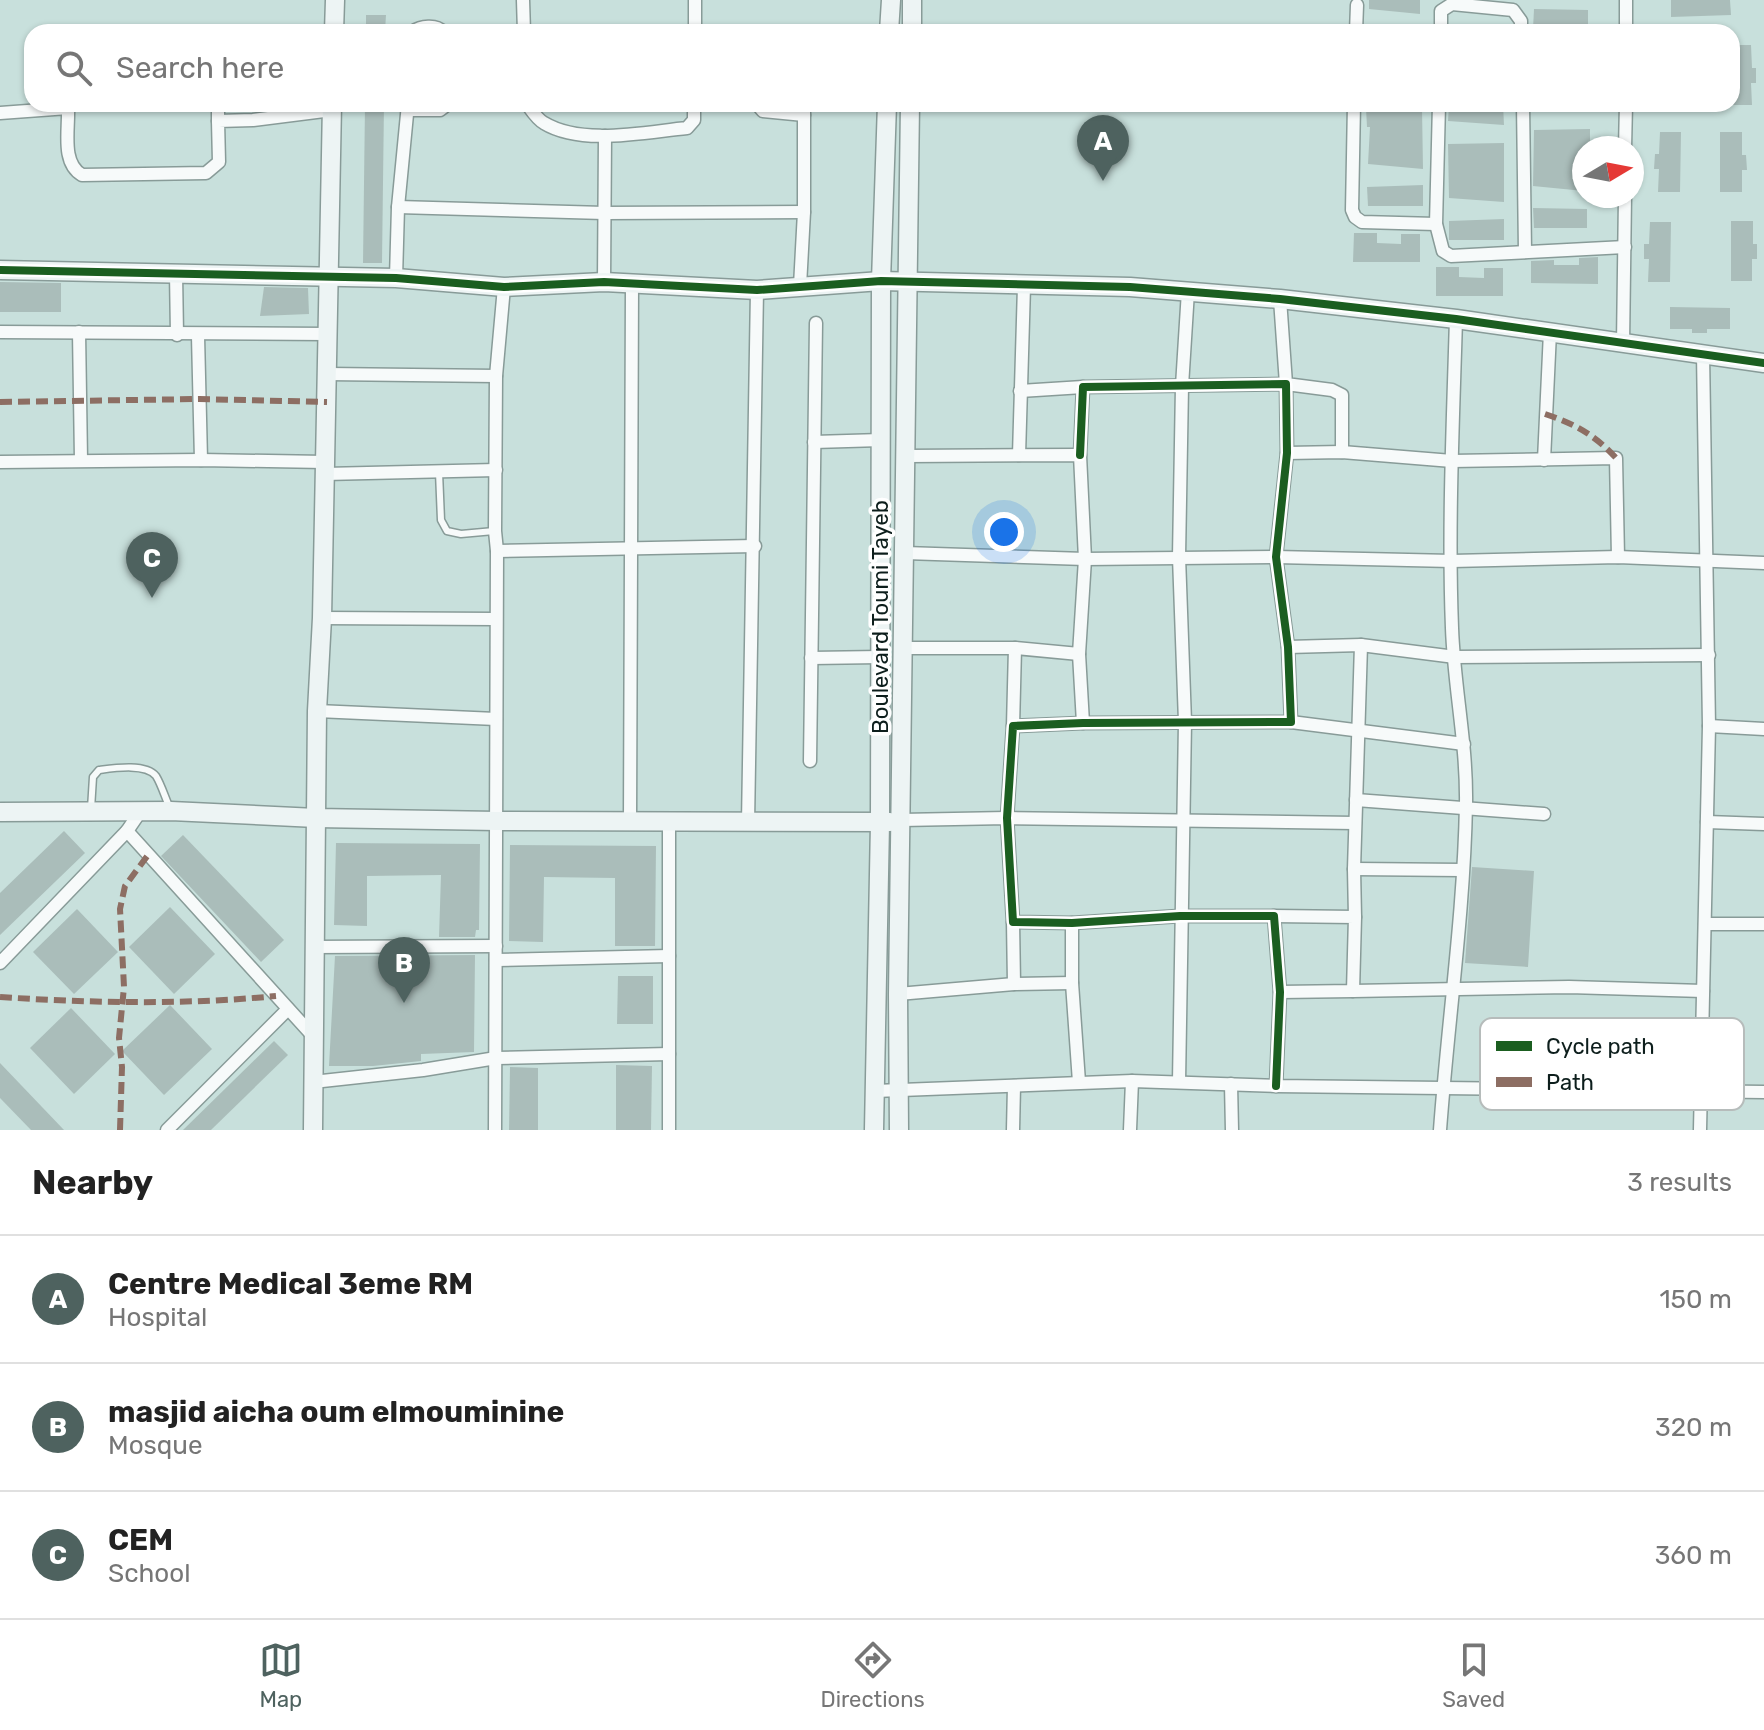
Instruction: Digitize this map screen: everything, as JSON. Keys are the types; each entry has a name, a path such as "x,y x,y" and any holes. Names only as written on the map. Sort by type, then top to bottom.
{"main road":[{"path":"334,24 335,0"},
{"path":"890,24 891,0"},
{"path":"912,0 912,24"},
{"path":"313,1130 317,711 322,618 332,112"},
{"name":"Boulevard Toumi Tayeb","path":"874,1130 880,823 881,281 887,112"},
{"name":"Boulevard Toumi Tayeb","path":"899,1130 898,994 910,112"},
{"path":"0,270 396,278 504,287 604,282 757,290 881,281 1130,287 1280,299 1456,319 1764,363"},
{"path":"0,812 171,811 316,818 630,823 880,823 901,820"}],"street":[{"path":"523,0 524,24"},
{"path":"695,0 695,24"},
{"path":"1626,0 1626,24"},
{"path":"1441,24 1441,11 1452,4 1513,10 1521,24"},
{"path":"1356,24 1357,5"},
{"path":"0,113 24,111"},
{"path":"69,112 69,160 73,170 82,175 206,173 219,162 218,112"},
{"path":"218,121 253,120 302,112"},
{"path":"396,278 398,207 408,112"},
{"path":"533,112 540,121 559,130 605,136 687,128 694,120 694,112"},
{"path":"800,286 804,112"},
{"path":"1354,112 1352,210 1355,217 1362,222 1436,224"},
{"path":"1439,112 1436,224 1443,251 1451,256 1625,247"},
{"path":"1523,112 1525,252"},
{"path":"1625,136 1626,112"},
{"path":"604,282 605,136"},
{"path":"398,207 604,213 804,212"},
{"path":"1623,344 1625,208"},
{"path":"176,273 177,335"},
{"path":"630,823 632,284"},
{"path":"1019,455 1024,286"},
{"path":"495,1130 496,376 504,287"},
{"path":"748,823 757,290"},
{"path":"1179,1082 1185,722 1179,557 1182,386 1188,291"},
{"path":"1280,299 1287,453 1276,557 1288,647 1291,722"},
{"path":"1440,1130 1459,948 1466,807 1464,744 1452,625 1456,319"},
{"path":"810,761 816,323"},
{"path":"0,332 198,336 327,334"},
{"path":"79,332 81,460"},
{"path":"1544,460 1550,332"},
{"path":"198,336 201,460"},
{"path":"1702,1018 1709,726 1703,354"},
{"path":"328,374 496,376"},
{"path":"1020,391 1286,384 1332,390 1342,395 1342,452"},
{"path":"1083,387 1080,455 1085,559 1079,654 1083,723"},
{"path":"814,442 881,440"},
{"path":"1287,453 1342,452 1452,461 1616,458 1618,557"},
{"path":"907,456 1080,455"},
{"path":"0,462 201,460 439,472 496,470"},
{"path":"497,551 755,546"},
{"path":"905,553 1085,559 1276,557 1452,561 1618,557 1764,563"},
{"path":"322,618 495,619"},
{"path":"1288,647 1361,645 1455,657 1709,655"},
{"path":"1353,991 1361,645"},
{"path":"903,648 1015,648 1079,654"},
{"path":"1014,984 1007,818 1015,648"},
{"path":"811,658 880,657"},
{"path":"317,711 496,719"},
{"path":"1013,726 1291,722 1464,744"},
{"path":"1709,726 1764,729"},
{"path":"1356,800 1544,814"},
{"path":"0,963 127,831 140,812"},
{"path":"901,820 1007,818 1355,823"},
{"path":"669,822 669,1130"},
{"path":"1707,822 1764,824"},
{"path":"127,831 313,1036"},
{"path":"1354,869 1462,870"},
{"path":"1013,922 1072,923 1180,916 1355,917"},
{"path":"1274,916 1280,992 1276,1086"},
{"path":"1072,923 1072,983 1079,1082"},
{"path":"1705,924 1764,924"},
{"path":"314,947 496,946"},
{"path":"496,960 669,956"},
{"path":"898,994 1014,984 1072,983"},
{"path":"1280,992 1569,987 1703,991"},
{"path":"167,1130 288,1009"},
{"path":"313,1082 423,1070 496,1058 669,1054"},
{"path":"875,1091 1132,1081 1480,1088"},
{"path":"1130,1130 1132,1081"},
{"path":"1231,1084 1232,1130"},
{"path":"1013,1130 1014,1086"},
{"path":"1744,1091 1764,1092"},
{"path":"1700,1110 1700,1130"}],"lane":[{"path":"439,472 441,520 447,531 461,534 495,531"},
{"path":"91,812 93,777 99,770 113,768 148,770 156,777 171,811"}],"building":[{"path":"1369,0 1420,0 1420,14 1369,9"},
{"path":"1671,0 1730,0 1731,15 1671,17"},
{"path":"1534,9 1588,10 1588,24 1533,24"},
{"path":"366,15 386,15 385,24 366,24"},
{"path":"1740,45 1751,45 1752,68 1756,68 1756,83 1751,83 1752,105 1740,105"},
{"path":"365,112 384,112 382,263 363,263"},
{"path":"1366,112 1422,112 1423,169 1368,164 1370,127 1367,127"},
{"path":"1449,112 1503,112 1504,125 1448,121"},
{"path":"1590,129 1590,136 1572,136 1572,190 1533,186 1534,130"},
{"path":"1660,132 1681,132 1680,192 1658,192 1659,169 1654,169 1655,154 1659,154"},
{"path":"1720,132 1742,132 1742,155 1746,155 1747,170 1742,170 1742,192 1720,192"},
{"path":"1504,143 1504,202 1449,198 1448,144"},
{"path":"1423,185 1423,206 1368,206 1367,187"},
{"path":"1533,208 1587,209 1587,228 1534,228"},
{"path":"1504,219 1504,240 1449,240 1449,221"},
{"path":"1731,221 1753,221 1753,244 1757,244 1757,259 1752,259 1752,281 1731,281"},
{"path":"1650,222 1671,222 1670,282 1648,282 1649,259 1644,259 1644,244 1649,244"},
{"path":"1354,233 1377,233 1377,243 1401,244 1401,234 1420,234 1420,262 1353,262"},
{"path":"1598,257 1598,284 1531,283 1531,261 1554,260 1554,265 1579,265 1579,258"},
{"path":"1436,267 1459,267 1459,277 1484,278 1484,268 1503,268 1503,296 1436,296"},
{"path":"0,282 61,283 61,312 0,312"},
{"path":"264,287 308,288 309,314 260,316"},
{"path":"1670,307 1730,308 1730,329 1707,329 1707,333 1692,333 1692,329 1670,329"},
{"path":"64,831 85,853 0,935 0,893"},
{"path":"183,835 284,940 261,962 161,856"},
{"path":"336,843 480,844 479,930 476,930 475,937 439,937 441,875 367,876 367,926 334,925"},
{"path":"510,845 656,846 655,946 615,946 615,878 544,877 543,942 509,941"},
{"path":"1472,867 1534,871 1528,967 1465,963"},
{"path":"170,907 215,954 174,994 129,947"},
{"path":"77,909 118,952 74,994 33,952"},
{"path":"475,955 474,1052 421,1054 421,1061 373,1066 329,1066 335,956"},
{"path":"618,976 653,976 653,1024 617,1024"},
{"path":"170,1005 212,1049 164,1095 122,1051"},
{"path":"71,1008 115,1054 74,1094 30,1048"},
{"path":"274,1041 288,1055 211,1130 183,1130"},
{"path":"0,1063 64,1130 31,1130 0,1098"},
{"path":"616,1065 652,1066 651,1130 616,1130"},
{"path":"510,1067 538,1068 538,1130 509,1130"}],"marked path":[{"path":"0,402 199,399 327,402"},
{"path":"1545,414 1584,431 1616,458"},
{"path":"120,1130 122,1067 119,1038 124,987 120,909 125,886 148,855"},
{"path":"0,997 138,1002 276,996"}],"cycle path":[{"path":"0,270 396,278 504,287 604,282 757,290 881,281 1130,287 1280,299 1456,319 1764,363"},
{"path":"1080,455 1083,387 1286,384 1287,453 1276,557 1288,647 1291,722 1013,726 1007,818 1013,922 1274,916 1280,992 1276,1086"}],"place":[{"name":"Centre Medical 3eme RM","path":"1103,181"},
{"name":"CEM","path":"152,598"},
{"name":"masjid aicha oum elmouminine","path":"404,1003"}]}
